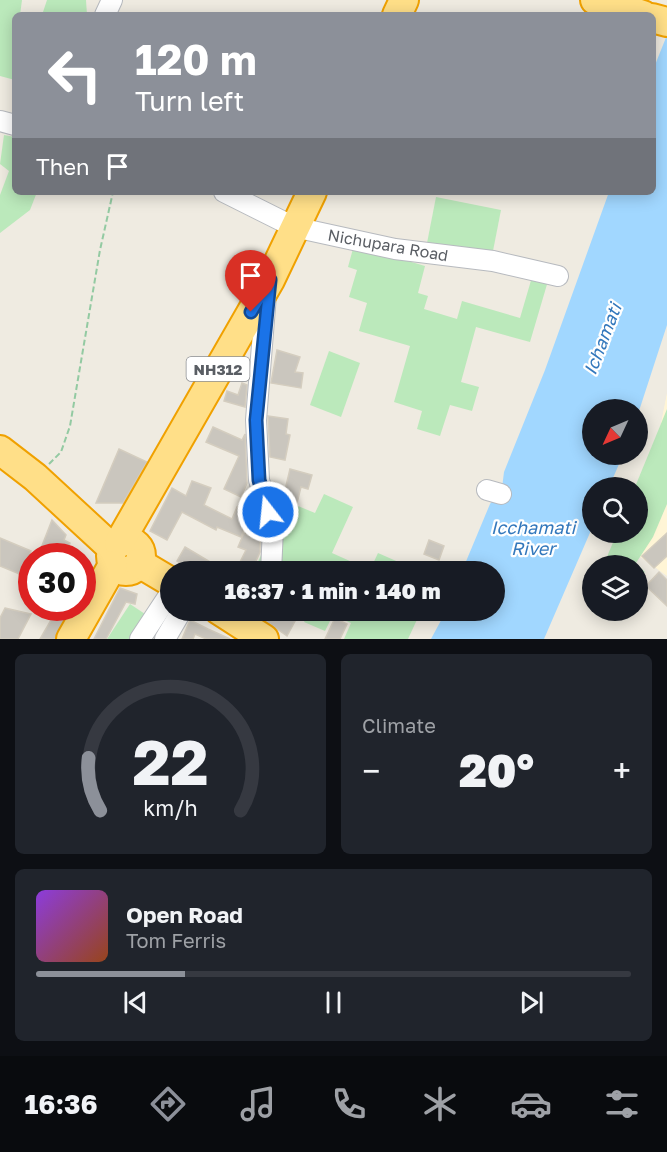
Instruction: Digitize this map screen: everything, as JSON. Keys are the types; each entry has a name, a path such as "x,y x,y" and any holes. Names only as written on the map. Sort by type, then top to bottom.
{"highway":[{"path":"595,0 634,12"},
{"name":"NH312","path":"71,639 121,555 270,280 310,195"},
{"path":"0,450 35,477 121,555 160,576"}],"street":[{"name":"Nichupara Road","path":"230,195 294,227 395,249 493,261 558,276"},
{"path":"270,280 256,420 259,480 273,528 272,561"},
{"path":"140,639 160,608"},
{"path":"165,639 176,621"}],"path":[{"path":"35,477 61,452 70,426 100,250 112,195"}],"shaded area":[{"path":"667,393 667,576 648,562 648,555 635,553 637,543 648,543 648,488"}],"green space":[{"path":"0,0 22,0 20,12 12,12 12,79 0,76"},
{"path":"47,0 86,0 87,12 43,12"},
{"path":"4,135 12,136 12,195 36,195 30,210 0,233 0,195 9,171 0,164"},
{"path":"436,197 501,210 492,256 427,243"},
{"path":"354,245 425,266 418,293 428,296 424,309 457,319 462,301 520,318 532,277 548,281 530,342 476,327 461,382 479,387 472,411 450,405 440,436 417,429 422,411 394,402 410,346 359,331 367,303 349,297 357,270 348,267"},
{"path":"329,351 360,363 341,417 310,405"},
{"path":"667,409 667,504 653,537 641,555 608,555 613,543 648,543 648,477 639,477 644,465 648,465 648,455"},
{"path":"324,494 353,507 332,553 350,561 258,561 265,546 277,551 298,506 315,513"},
{"path":"378,553 396,561 374,561"},
{"path":"130,604 148,616 133,639 107,639"},
{"path":"304,621 330,621 325,631"},
{"path":"346,621 416,621 408,639 344,639 351,623"}],"water":[{"name":"Icchamati River","path":"667,35 667,325 643,399 582,399 582,465 619,465 613,477 582,477 582,543 586,543 544,639 431,639 441,621 505,621 505,561 466,561 490,504 502,488 504,472 545,370 608,195 656,195 656,62"}],"building":[{"path":"277,350 300,357 295,372 303,373 301,388 271,383"},
{"path":"242,383 247,385 245,407 224,401 227,391 238,395"},
{"path":"268,416 288,419 286,434 290,435 285,460 270,457"},
{"path":"213,427 242,440 245,434 247,483 241,497 224,489 239,456 206,442"},
{"path":"119,449 147,462 123,503 96,503"},
{"path":"290,469 312,475 308,489 301,487 295,511 281,507"},
{"path":"192,481 211,488 204,505 232,519 237,507 251,513 241,537 217,527 216,530 182,512 167,540 150,531 172,488 186,496"},
{"path":"52,520 66,535 64,540 70,543 43,543"},
{"path":"244,533 260,540 260,552 256,561 240,561 246,550 238,547"},
{"path":"667,533 667,556 654,568 648,562 648,555 643,555"},
{"path":"0,538 18,546 18,573 0,566"},
{"path":"429,540 444,546 439,560 424,554"},
{"path":"185,547 209,561 177,561"},
{"path":"659,572 667,580 667,606 648,588 648,584"},
{"path":"120,588 137,594 135,604 126,602 106,639 94,639"},
{"path":"5,608 18,611 18,621 27,621 18,639 0,639 0,618"},
{"path":"50,621 64,621 55,639 40,639"},
{"path":"190,621 192,621 230,639 206,639 195,634 193,639 182,639"},
{"path":"266,621 295,621 287,636"},
{"path":"334,621 347,624 340,639 325,639"}],"route":[{"path":"251,312 270,280 266,296 256,420 259,480 268,512"}],"water label":[{"name":"Ichamati","path":"602,339"}]}
